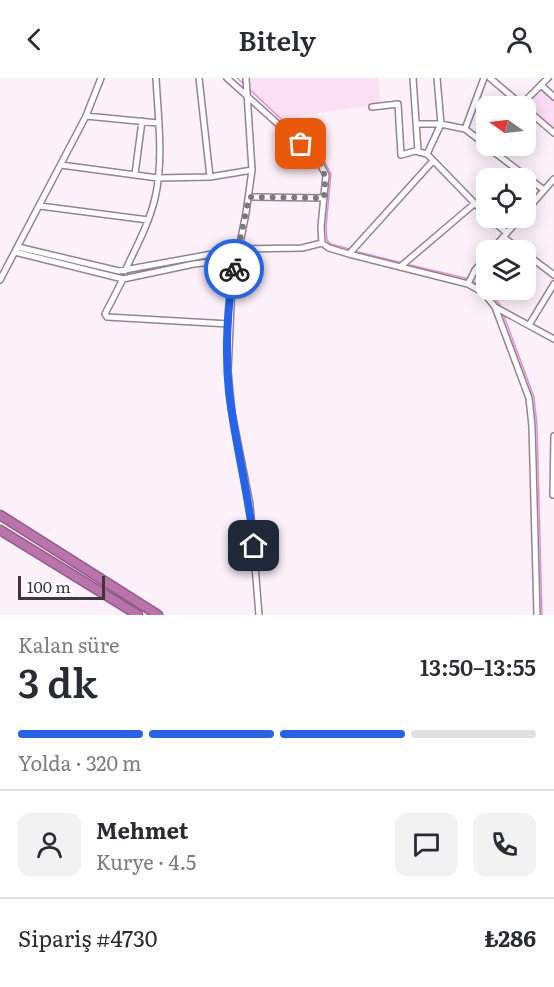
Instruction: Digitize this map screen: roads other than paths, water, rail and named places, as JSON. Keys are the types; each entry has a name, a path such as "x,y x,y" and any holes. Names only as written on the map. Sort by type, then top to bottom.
{"highway":[{"path":"0,515 158,615"},
{"path":"0,530 138,615"}],"street":[{"path":"0,280 86,116 101,78"},
{"path":"125,271 148,220 155,198 158,178 156,78"},
{"path":"199,78 210,177"},
{"path":"227,78 318,160 326,175 321,227 322,243 329,249 468,284 484,293 495,307 529,398 532,426 537,615"},
{"path":"246,78 252,170 232,284 229,324 229,390 249,504 260,615"},
{"path":"413,78 418,151"},
{"path":"427,154 441,123 437,78"},
{"path":"465,129 484,78"},
{"path":"489,78 510,96"},
{"path":"532,96 548,78"},
{"path":"541,85 554,97"},
{"path":"372,107 398,104 401,155 418,151 427,154 432,162 474,204 400,267"},
{"path":"86,116 158,123"},
{"path":"536,118 554,133"},
{"path":"135,174 142,121"},
{"path":"417,124 441,123 465,129 476,137"},
{"path":"500,156 544,190"},
{"path":"349,254 432,162"},
{"path":"61,165 158,178 210,177 252,170"},
{"path":"536,199 554,179"},
{"path":"249,197 324,198"},
{"path":"40,206 148,220"},
{"path":"498,228 510,240"},
{"path":"501,240 511,228"},
{"path":"17,250 125,271 239,249 302,248 322,243"},
{"path":"17,250 123,279 194,264 236,259"},
{"path":"536,261 554,275"},
{"path":"468,284 476,269"},
{"path":"123,279 105,314 107,317 229,324"},
{"path":"529,325 554,284"},
{"path":"495,307 554,339"},
{"path":"553,495 554,441"}],"waterway":[{"path":"237,78 245,85"},
{"path":"248,88 322,157 331,174 327,240 331,244 349,249"},
{"path":"358,252 399,262"},
{"path":"410,265 469,279"},
{"path":"496,300 500,305"},
{"path":"504,316 534,397 537,426 542,615"}]}
